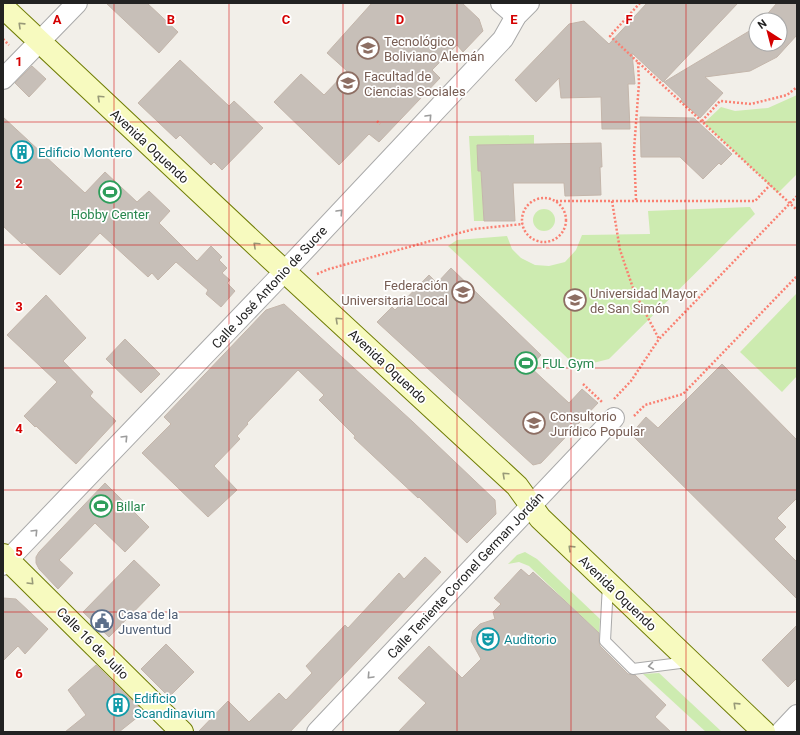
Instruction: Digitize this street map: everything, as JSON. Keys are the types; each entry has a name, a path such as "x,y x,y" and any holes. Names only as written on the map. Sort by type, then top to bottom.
{"main road":[{"name":"Avenida Oquendo","path":"3,7 517,486 540,518 764,732"},
{"name":"Calle 16 de Julio","path":"5,560 182,732"}],"street":[{"path":"3,79 77,3"},
{"path":"501,3 522,10"},
{"name":"Calle José Antonio de Sucre","path":"5,560 291,277 503,39 522,10"},
{"name":"Calle Teniente Coronel German Jordán","path":"317,732 531,504 611,412"},
{"path":"781,732 797,715"}],"lane":[{"path":"608,584 605,641 633,668 690,661"}],"path":[{"path":"640,3 610,36 797,210"},
{"path":"3,40 10,46"},
{"path":"636,200 634,150 639,83 638,62"},
{"path":"702,121 720,101 751,104 787,95 797,87"},
{"path":"377,121 380,124"},
{"path":"556,201 565,213 565,228 561,235 548,242 534,240 525,231 523,224 524,211 534,201 541,199 556,201 755,200 770,185"},
{"path":"631,381 659,339 797,196"},
{"path":"612,201 620,250 634,291 659,339"},
{"path":"291,277 329,269 474,229 523,224"},
{"path":"645,405 683,394 797,276"},
{"path":"583,384 611,412"}],"green space":[{"path":"797,95 797,174 778,193 704,123 721,107 735,111 768,108"},
{"path":"534,135 534,144 477,145 478,171 481,171 484,221 474,221 469,136"},
{"path":"750,207 755,214 609,359 577,367 448,246 457,240 507,236 512,249 521,258 535,265 549,266 565,262 576,250 582,235 650,234 648,211"},
{"path":"544,209 552,212 555,220 552,228 544,231 536,228 533,220 536,212"},
{"path":"797,293 797,376 782,392 740,352"},
{"path":"525,552 537,559 600,619 599,633 529,566 519,562 508,564 517,555"},
{"path":"659,673 722,732 706,732 643,674"}],"building":[{"path":"106,3 147,3 178,32 159,53"},
{"path":"372,3 462,3 479,19 483,31 463,52 457,45 432,70 440,78 379,142 369,134 339,165 274,102 301,74 324,95 347,71 327,53"},
{"path":"647,3 738,3 663,82 632,53 635,84 628,84 630,129 602,129 601,97 561,98 559,78 536,102 515,80 569,24 584,21 609,44"},
{"path":"777,3 797,3 797,35 788,45 788,12 769,12"},
{"path":"748,32 748,52 782,52 777,57 750,71 705,77 723,93 700,118 681,101 682,99 664,82"},
{"path":"180,60 229,106 234,101 263,128 222,170 214,162 211,165 180,135 176,139 138,103"},
{"path":"32,66 46,79 29,97 15,83"},
{"path":"3,117 85,193 105,172 137,202 149,191 170,211 159,223 197,261 211,246 222,257 219,260 227,268 222,273 230,280 227,283 235,291 221,307 206,294 208,290 176,262 158,280 152,273 148,277 100,233 60,275 24,242 22,244 3,226"},
{"path":"640,117 694,118 732,154 721,165 719,163 703,179 680,157 641,157"},
{"path":"601,143 601,195 565,196 564,183 513,183 515,221 484,221 481,171 478,171 477,145"},
{"path":"451,268 541,355 530,367 569,403 582,389 598,403 541,463 533,465 377,322 392,307 395,310 429,275 437,283"},
{"path":"46,295 86,338 63,361 93,392 90,396 116,421 76,464 24,416 57,382 7,335"},
{"path":"284,304 413,422 495,500 496,514 467,543 354,438 355,436 319,400 324,395 298,370 247,423 248,424 237,436 240,439 214,466 237,490 208,517 142,453 171,424 164,417 266,310"},
{"path":"125,339 160,374 141,393 106,359"},
{"path":"722,364 797,440 797,498 777,518 786,527 774,539 797,562 797,599 631,434 646,417 658,428"},
{"path":"105,483 149,527 125,552 95,523 59,560 73,573 58,589 39,569 36,563 36,557 39,552"},
{"path":"425,557 441,572 290,732 198,732 228,701 249,722 279,693 286,700 312,673 306,666 345,625 348,628 399,573 404,579"},
{"path":"134,560 160,585 109,637 83,612"},
{"path":"521,569 529,576 533,572 564,600 599,633 600,646 628,674 635,675 666,705 655,717 671,732 398,732 426,703 398,678 429,646 462,678 481,659 471,641 473,631 480,624 495,619 493,612 501,604 494,598"},
{"path":"3,598 16,599 48,629 25,654 18,646 3,661"},
{"path":"797,625 797,678 788,687 762,660"},
{"path":"166,644 194,672 169,697 141,669"},
{"path":"96,665 144,712 119,732 65,732 86,715 68,690"}],"place":[{"name":"Tecnológico Boliviano Alemán","path":"368,48"},
{"name":"Facultad de Ciencias Sociales","path":"348,83"},
{"name":"Edificio Montero","path":"22,152"},
{"name":"Hobby Center","path":"110,192"},
{"name":"Federación Universitaria Local","path":"463,292"},
{"name":"Universidad Mayor de San Simón","path":"575,300"},
{"name":"FUL Gym","path":"526,363"},
{"name":"Consultorio Jurídico Popular","path":"534,423"},
{"name":"Billar","path":"101,506"},
{"name":"Casa de la Juventud","path":"102,621"},
{"name":"Auditorio","path":"488,639"},
{"name":"Edificio Scandinavium","path":"118,705"}]}
